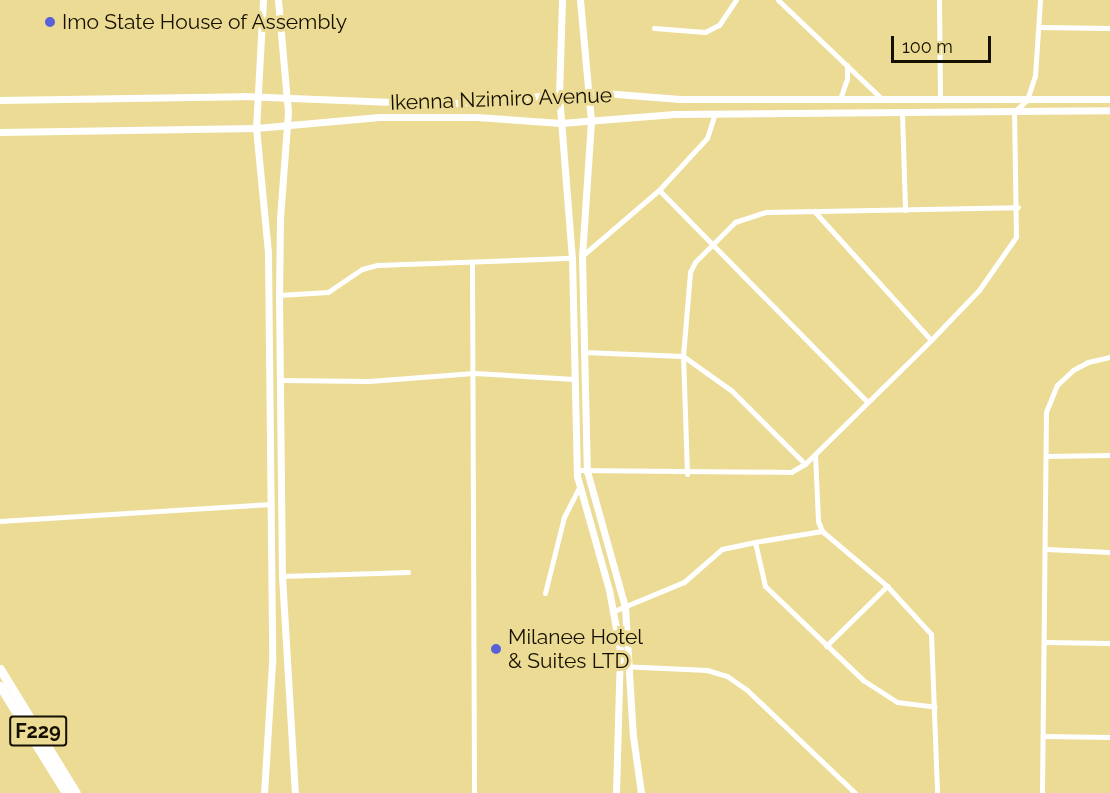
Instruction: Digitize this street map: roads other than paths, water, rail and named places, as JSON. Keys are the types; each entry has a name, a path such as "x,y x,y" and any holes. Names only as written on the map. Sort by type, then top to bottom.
{"main road":[{"name":"F229","path":"0,669 76,793"},
{"name":"F229","path":"0,686 66,793"}],"street":[{"path":"263,0 256,128 268,253 272,663 264,793"},
{"path":"278,0 288,97 288,127 280,218 279,295 282,576 295,793"},
{"path":"562,0 560,94 572,258 576,470 579,489 614,611 621,666 616,793"},
{"path":"580,0 591,92 582,256 587,471 625,607 633,736 642,793"},
{"path":"654,28 705,32 718,25 736,0"},
{"path":"778,0 880,97"},
{"path":"939,0 940,99"},
{"path":"576,470 687,474 791,472 805,464 866,401 931,340 980,290 1012,247 1019,226 1014,112 1027,100 1039,52 1040,0"},
{"path":"1039,27 1110,28"},
{"path":"840,99 847,79 846,64"},
{"name":"Ikenna Nzimiro Avenue","path":"0,100 288,97 422,104 591,92 680,99 880,97 1110,99"},
{"name":"Ikenna Nzimiro Avenue","path":"0,132 288,127 434,117 561,123 715,113 1110,110"},
{"path":"582,256 659,190 707,138 715,113"},
{"path":"902,113 905,210"},
{"path":"659,190 710,245 866,401"},
{"path":"687,474 683,356 690,272 710,245 735,222 750,214 1018,207"},
{"path":"814,211 931,340"},
{"path":"279,295 328,292 362,269 377,265 572,258"},
{"path":"472,262 474,793"},
{"path":"583,352 683,356 732,391 805,464"},
{"path":"1042,793 1046,642 1046,412 1058,385 1088,362 1110,357"},
{"path":"281,380 369,381 474,373 574,379"},
{"path":"815,454 818,521 822,531 887,586 931,634 938,793"},
{"path":"1046,456 1110,455"},
{"path":"545,593 564,517 579,489"},
{"path":"0,521 271,504"},
{"path":"614,611 684,582 722,549 822,531"},
{"path":"755,542 765,586 863,681 897,702 935,707"},
{"path":"1046,549 1110,552"},
{"path":"282,576 408,572"},
{"path":"826,646 887,586"},
{"path":"1046,642 1110,643"},
{"path":"621,666 707,670 727,676 755,698 855,793"},
{"path":"1043,736 1110,737"}],"place":[{"name":"Imo State House of Assembly","path":"50,22"},
{"name":"Milanee Hotel & Suites LTD","path":"496,649"}]}
